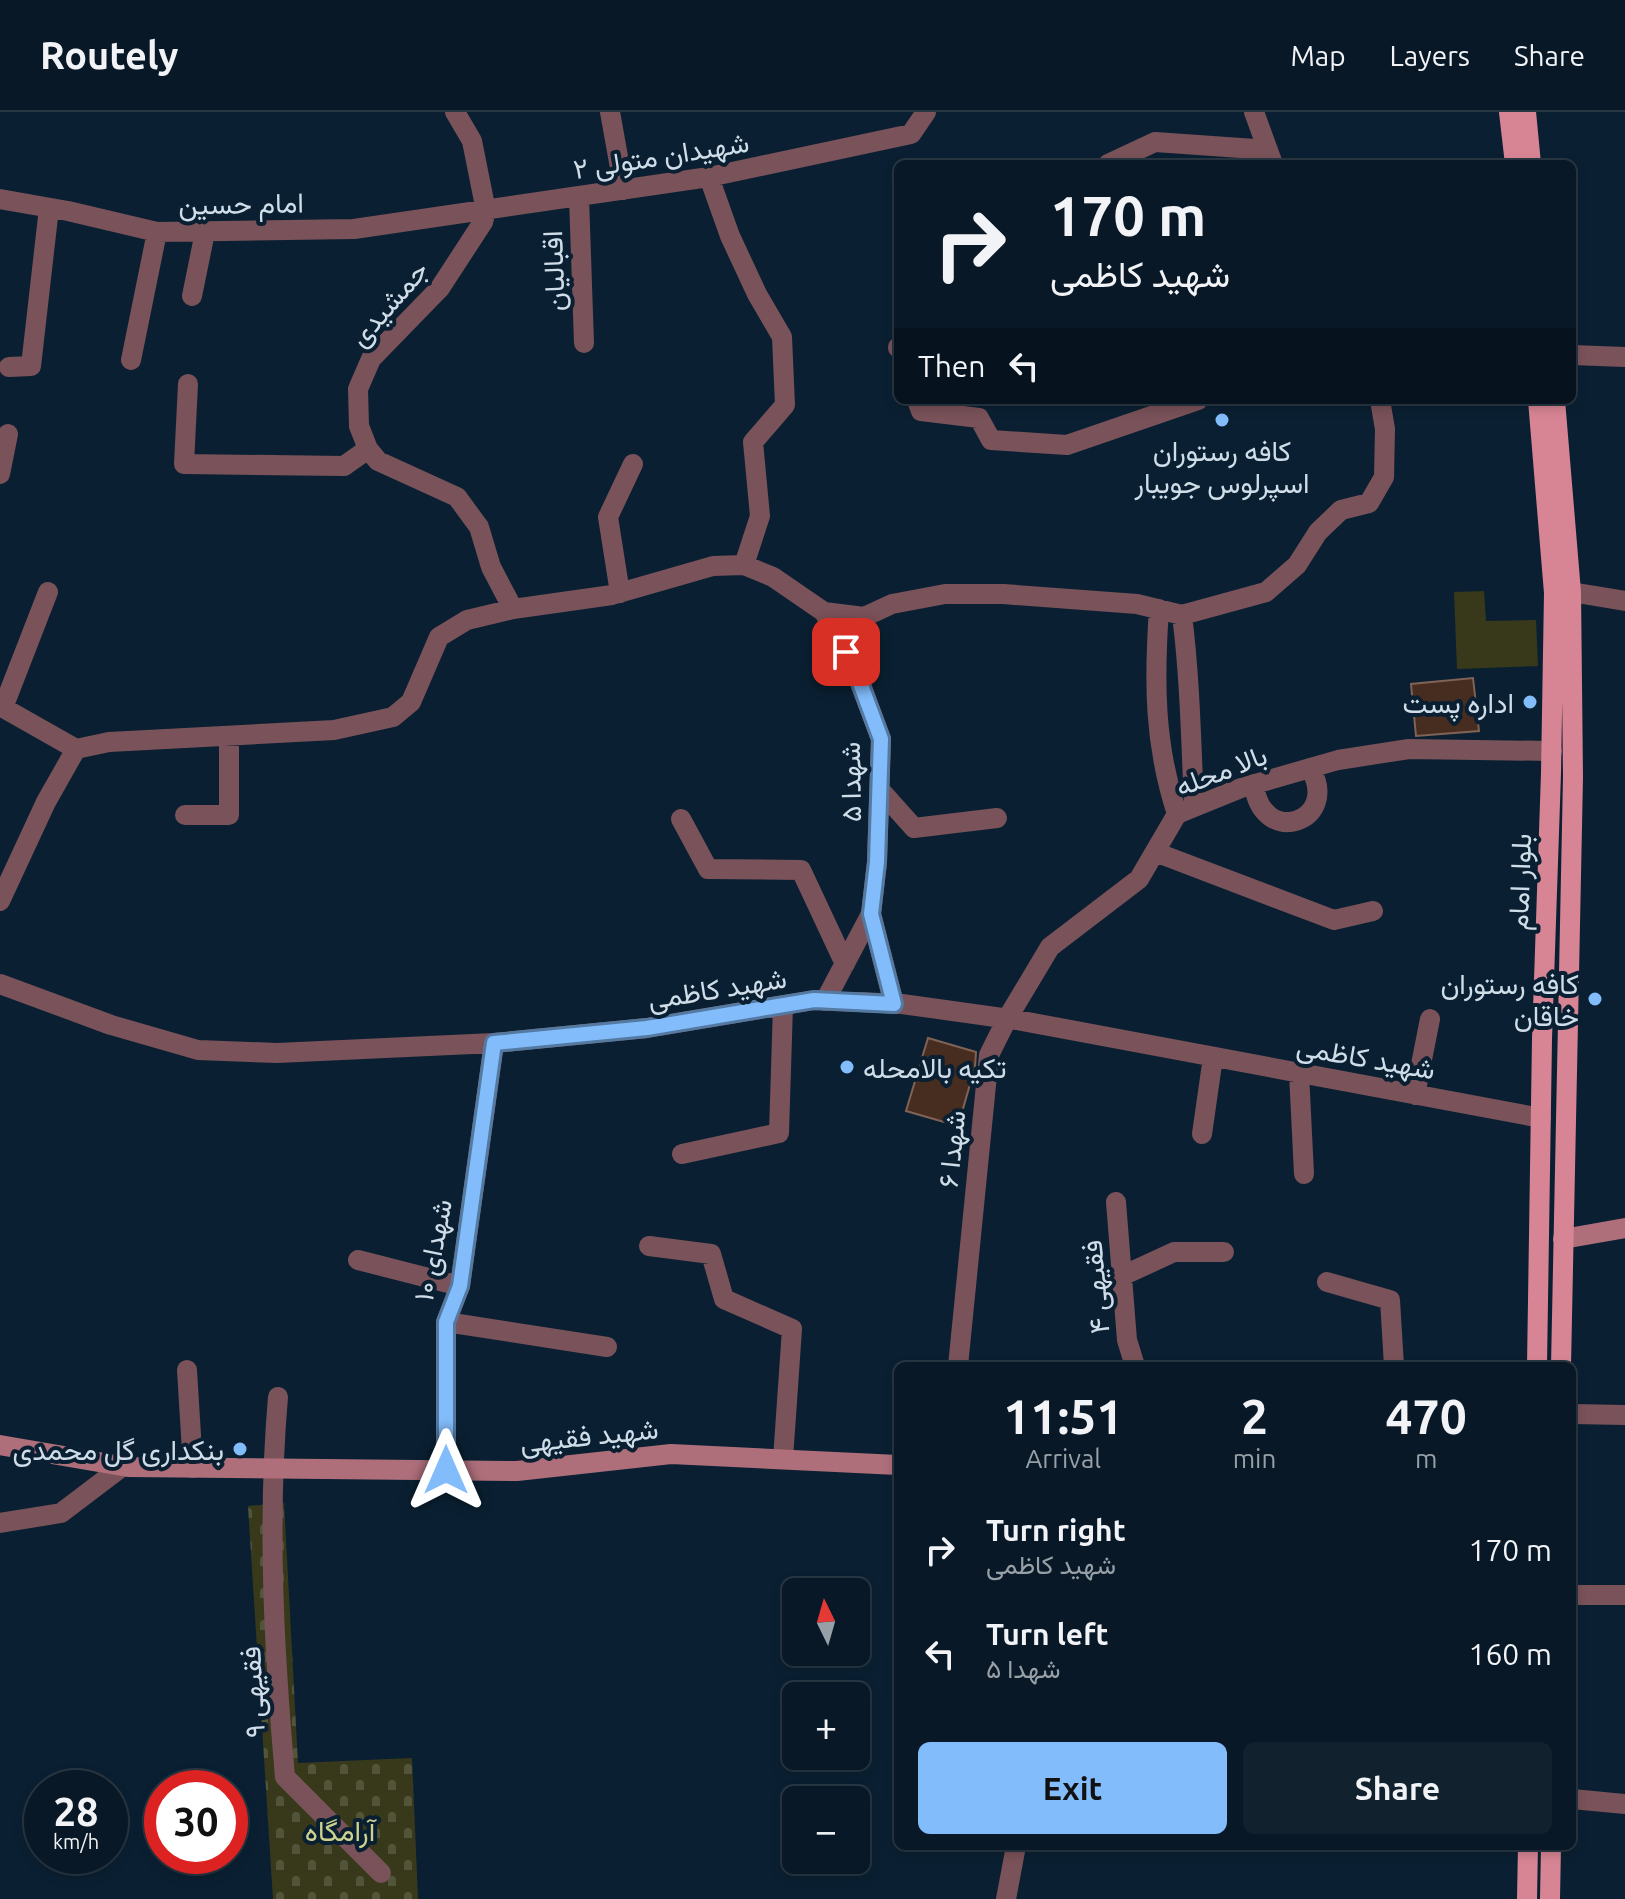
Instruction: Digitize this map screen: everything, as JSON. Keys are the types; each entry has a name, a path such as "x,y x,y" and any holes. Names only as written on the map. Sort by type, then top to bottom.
{"main road":[{"path":"1509,112 1515,160"},
{"path":"1526,112 1531,160"},
{"name":"بلوار امام","path":"1537,1362 1552,751 1563,592 1539,404"},
{"name":"بلوار امام","path":"1555,404 1573,777 1561,1362"},
{"path":"1539,1238 1563,1239 1625,1228"},
{"name":"شهید فقیهی","path":"0,1445 123,1466 193,1468 517,1471 671,1454 894,1465"},
{"path":"1527,1899 1528,1850"},
{"path":"1550,1899 1551,1850"}],"street":[{"path":"455,112 472,141 486,211"},
{"path":"610,112 624,190"},
{"name":"شهیدان متولی ۲","path":"486,211 709,177 911,134 926,112"},
{"path":"1254,112 1260,146 1270,160"},
{"path":"1117,160 1155,142 1260,146"},
{"path":"1236,160 1260,146"},
{"path":"709,177 730,236 757,294 782,337 785,405 753,442 760,516 744,565"},
{"name":"اقبالیان","path":"579,197 584,343"},
{"name":"امام حسین","path":"0,199 157,232 354,229 486,211"},
{"path":"9,367 31,366 49,208"},
{"name":"جمشیدی","path":"368,449 359,426 358,389 371,359 440,288 468,248 486,211"},
{"path":"131,360 157,232"},
{"path":"192,296 205,232"},
{"path":"1576,355 1625,357"},
{"path":"188,384 184,464 344,466 368,449 378,461 457,497 479,527 491,567 513,609"},
{"path":"918,404 921,411 979,418 991,440 1067,445 1186,404"},
{"path":"48,592 2,707 76,749 109,742 334,730 393,717 411,702 439,637 467,620 513,609 620,593 713,566 744,565 773,577 824,612 864,617 892,604 945,594 1003,594 1137,604 1182,615 1266,592 1297,565 1318,532 1341,510 1369,503 1384,477 1385,429 1381,404"},
{"path":"0,474 8,434"},
{"path":"620,593 608,517 633,464"},
{"path":"1563,592 1625,601"},
{"path":"1159,609 1154,671 1159,746 1186,809"},
{"name":"شهدا ۵","path":"824,612 856,672 881,739 877,862 871,914 825,1001"},
{"path":"1182,615 1192,719 1186,809"},
{"path":"185,815 229,815 229,736"},
{"path":"0,901 46,802 76,749"},
{"name":"بالا محله","path":"1007,1019 1050,947 1139,879 1186,809 1254,784 1338,760 1409,749 1552,751"},
{"path":"1254,784 1258,802 1268,816 1283,823 1297,821 1312,810 1318,800 1318,785 1310,768"},
{"path":"880,790 914,828 997,818"},
{"path":"681,819 708,869 801,870 845,964"},
{"path":"1155,852 1334,920 1373,911"},
{"name":"شهدا ۵","path":"871,914 894,1004"},
{"name":"شهید کاظمی","path":"0,984 111,1025 198,1050 277,1053 494,1043 647,1028 825,1001 894,1004 1007,1019 1541,1118"},
{"path":"682,1154 779,1133 783,1005"},
{"name":"شهدا ۶","path":"958,1362 989,1055 1007,1019"},
{"path":"1415,1095 1430,1019"},
{"name":"شهدای ۱۰","path":"446,1470 446,1322 460,1286 494,1043"},
{"path":"1202,1134 1213,1057"},
{"path":"1299,1073 1304,1174"},
{"name":"فقیهی ۴","path":"1116,1202 1127,1340 1134,1362"},
{"path":"649,1246 711,1254 724,1299 792,1329 783,1459"},
{"path":"1122,1276 1174,1252 1224,1252"},
{"path":"358,1260 460,1286"},
{"path":"1327,1282 1390,1300 1394,1362"},
{"path":"446,1322 607,1347"},
{"path":"187,1370 193,1468"},
{"name":"فقیهی ۹","path":"278,1397 272,1469 278,1695 285,1777 381,1873"},
{"path":"1576,1414 1625,1415"},
{"path":"0,1523 61,1513 123,1466"},
{"path":"1576,1595 1625,1595"},
{"path":"1576,1799 1625,1804"},
{"path":"1006,1899 1015,1850"}],"green space":[{"path":"1484,591 1486,621 1536,620 1538,666 1457,669 1454,592"},
{"name":"آرامگاه","path":"284,1503 298,1763 412,1758 418,1899 273,1899 248,1506"}],"building":[{"path":"1473,678 1479,731 1416,736 1411,684"},
{"path":"928,1038 976,1052 975,1067 958,1126 906,1111"}],"place":[{"name":"کافه رستوران اسپرلوس جویبار","path":"1222,420"},
{"name":"اداره پست","path":"1530,702"},
{"name":"کافه رستوران خاقان","path":"1595,999"},
{"name":"تکیه بالامحله","path":"847,1067"},
{"name":"بنکداری گل محمدی","path":"240,1449"}],"route":[{"path":"446,1470 446,1322 460,1286 494,1043 647,1028 814,1000 894,1004 871,914 877,862 881,739 846,652"}]}
